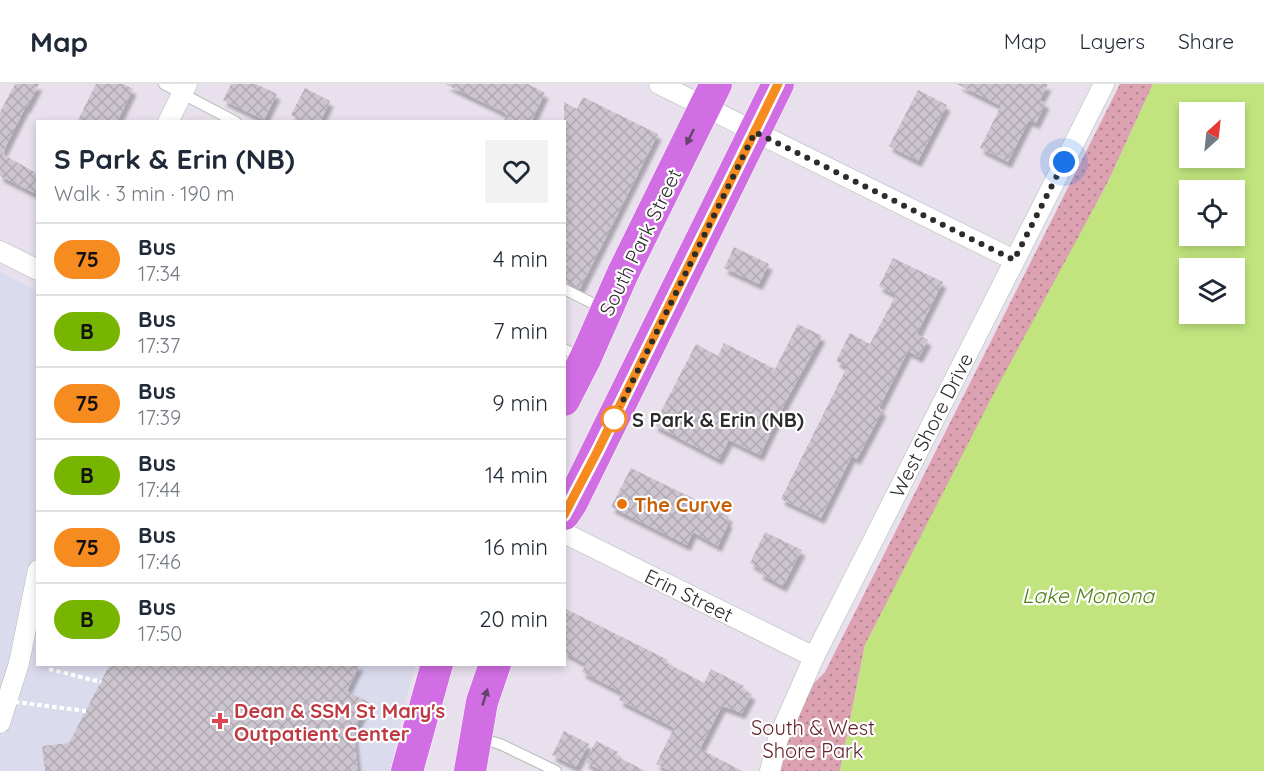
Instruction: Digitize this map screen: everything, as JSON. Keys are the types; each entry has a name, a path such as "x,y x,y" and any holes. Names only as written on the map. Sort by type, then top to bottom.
{"main road":[{"path":"566,510 601,445 778,84"},
{"name":"South Park Street","path":"566,391 574,354 606,310 710,95"},
{"path":"407,771 436,666"},
{"path":"470,771 482,702 494,666"}],"street":[{"path":"659,84 710,95 755,132 1014,260"},
{"name":"West Shore Drive","path":"770,771 778,739 814,657 1104,84"},
{"path":"169,120 184,88"},
{"path":"0,251 36,269"},
{"name":"Erin Street","path":"566,534 814,657"},
{"path":"0,723 19,663 36,580"}],"lane":[{"path":"164,84 184,88 233,120"},
{"path":"566,290 606,310"},
{"path":"476,737 500,744 556,771"}],"path":[{"path":"49,669 101,682"},
{"path":"0,700 86,711"}],"shaded area":[{"path":"0,272 36,290 36,666 416,666 403,709 391,771 0,771"}],"green space":[{"name":"South & West Shore Park","path":"1120,84 1153,84 1109,180 865,645 840,771 770,771 790,707 825,672"}],"water":[{"name":"Lake Monona","path":"1153,84 1264,84 1264,771 840,771 865,645 994,393 1109,180"}],"building":[{"path":"15,84 39,84 2,154 36,173 36,194 0,176 0,112"},
{"path":"96,84 123,84 133,89 118,120 78,120"},
{"path":"231,84 256,84 277,94 264,120 223,100"},
{"path":"445,84 528,84 545,93 532,120 504,120 507,115"},
{"path":"957,84 1048,84 1040,100 1046,103 1036,123 1029,120 1008,162 980,148 1001,106"},
{"path":"305,88 330,101 321,120 300,120 291,115"},
{"path":"918,90 947,105 918,161 889,146"},
{"path":"583,97 658,134 580,289 566,283 566,120 564,120 564,102 577,109"},
{"path":"734,247 769,264 759,284 724,268"},
{"path":"893,258 943,282 917,334 928,340 919,357 908,351 879,408 883,410 857,459 852,456 821,518 781,499 847,367 836,361 850,333 870,344 896,295 879,286"},
{"path":"798,324 822,336 786,401 760,455 729,440 719,459 654,425 696,344 718,356 724,343 775,369"},
{"path":"631,468 729,516 727,521 729,522 718,546 693,532 687,545 611,507"},
{"path":"765,532 802,550 783,586 759,573 761,569 750,563"},
{"path":"566,609 668,660 667,663 704,683 711,669 744,686 742,689 752,694 742,713 722,706 700,749 742,771 670,771 656,764 674,728 619,700 623,693 582,672 586,664 566,653"},
{"name":"Dean & SSM St Mary's Outpatient Center","path":"109,666 359,666 347,691 368,702 354,731 358,771 45,771 42,746 69,743"},
{"path":"564,731 589,744 576,767 552,755"},
{"path":"596,741 618,752 616,756 645,771 602,771 585,762"}],"bus line":[{"name":"75","path":"566,512 778,84"}],"place":[{"name":"S Park & Erin (NB)","path":"614,419"},
{"name":"The Curve","path":"622,504"},
{"name":"Dean & SSM St Mary's Outpatient Center","path":"220,721"}],"route":[{"path":"614,419 755,132 1014,260 1064,162"}]}
